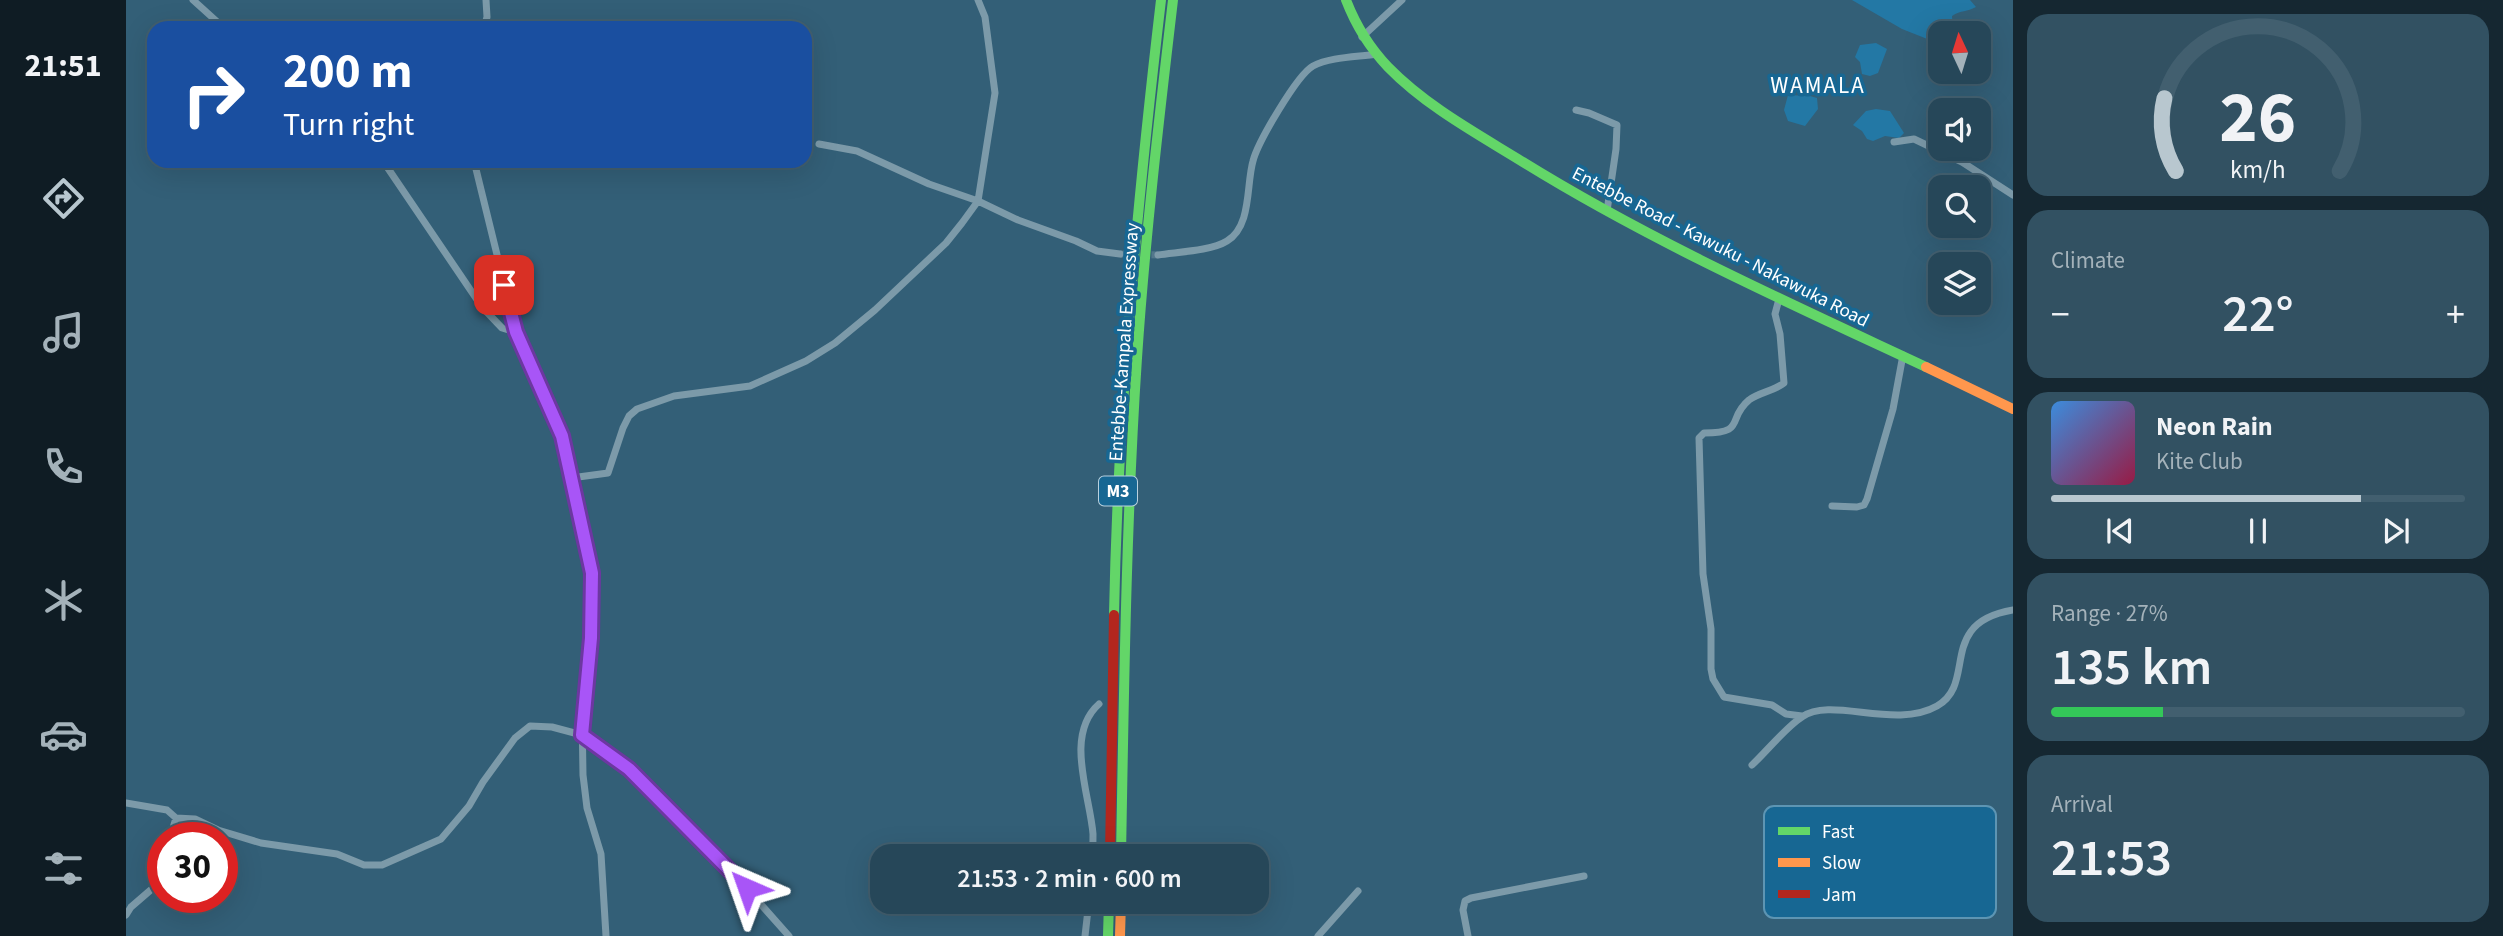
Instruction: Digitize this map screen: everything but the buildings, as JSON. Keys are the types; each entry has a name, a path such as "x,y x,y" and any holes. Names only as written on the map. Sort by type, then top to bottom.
{"main road":[{"name":"Entebbe-Kampala Expressway","path":"1110,844 1115,588 1123,398 1146,128 1161,0"},
{"name":"Entebbe-Kampala Expressway","path":"1121,844 1125,636 1133,428 1142,290 1173,0"},
{"name":"Entebbe Road - Kawuku - Nakawuka Road","path":"1346,0 1351,18 1362,37 1412,88 1551,180 1607,212 1779,299 2013,409"},
{"path":"1108,936 1109,914"},
{"path":"1120,936 1121,914"}],"street":[{"path":"193,0 216,21"},
{"path":"486,0 486,21"},
{"path":"571,478 608,472 623,428 629,416 637,409 674,396 750,386 806,361 835,343 875,310 946,243 978,201 995,93 985,17 978,0"},
{"path":"1362,37 1402,0"},
{"path":"1158,255 1229,241 1244,217 1251,166 1257,147 1296,85 1314,65 1377,54"},
{"path":"1576,110 1617,125 1607,212"},
{"path":"1894,142 1914,139 1962,162 2013,195"},
{"path":"819,144 857,152 929,184 978,201 1097,251 1120,254"},
{"path":"388,168 482,307 502,328 516,332"},
{"path":"476,168 516,332 562,436 592,573 591,638 582,735 587,808 601,854 606,936"},
{"path":"1779,299 1774,314 1780,334 1784,383 1745,404 1731,429 1704,433 1699,438 1703,574 1711,629 1711,670 1719,690 1724,697 1772,705 1786,714 1802,716"},
{"path":"1832,506 1857,507 1864,505 1867,499 1893,409 1903,355"},
{"path":"1752,765 1802,716 1815,711 1908,716 1937,706 1951,691 1967,636 1975,625 1986,617 2013,610"},
{"path":"1093,844 1083,776 1082,741 1086,721 1099,704"},
{"path":"126,803 167,810 176,818 195,819 261,843 337,853 364,865 382,864 441,839 469,806 496,763 524,728 537,725 582,735 629,769 717,855 789,936"},
{"path":"175,822 176,818"},
{"path":"1468,936 1463,910 1465,901 1584,876"},
{"path":"1318,936 1357,891"},
{"path":"126,915 147,893"},
{"path":"1085,936 1088,914"}],"shaded area":[{"path":"1852,0 1970,0 1976,7 1952,16 1952,21 1928,21 1928,39 1902,29"},
{"path":"1876,43 1887,49 1878,73 1870,76 1862,74 1860,62 1855,57 1860,45"},
{"path":"1788,95 1817,98 1818,109 1805,126 1788,121 1784,110"},
{"path":"1866,111 1890,111 1904,133 1899,138 1885,136 1873,141 1867,139 1862,131 1853,125"}],"tunnel":[{"path":"1120,254 1158,255"}],"traffic: fast":[{"path":"1114,615 1124,384 1144,154 1161,0"},
{"path":"1121,844 1133,420 1148,224 1173,0"},
{"path":"1346,0 1364,36 1388,67 1418,94 1467,128 1617,217 1770,294 1926,367"},
{"path":"1108,936 1109,914"}],"traffic: slow":[{"path":"1926,367 2013,409"},
{"path":"1120,936 1121,914"}],"traffic: jam":[{"path":"1110,844 1114,615"}],"district":[{"name":"WAMALA","path":"1818,85"}],"route":[{"path":"504,285 516,332 566,449 592,573 591,638 582,712 582,735 629,769 747,888"}]}
